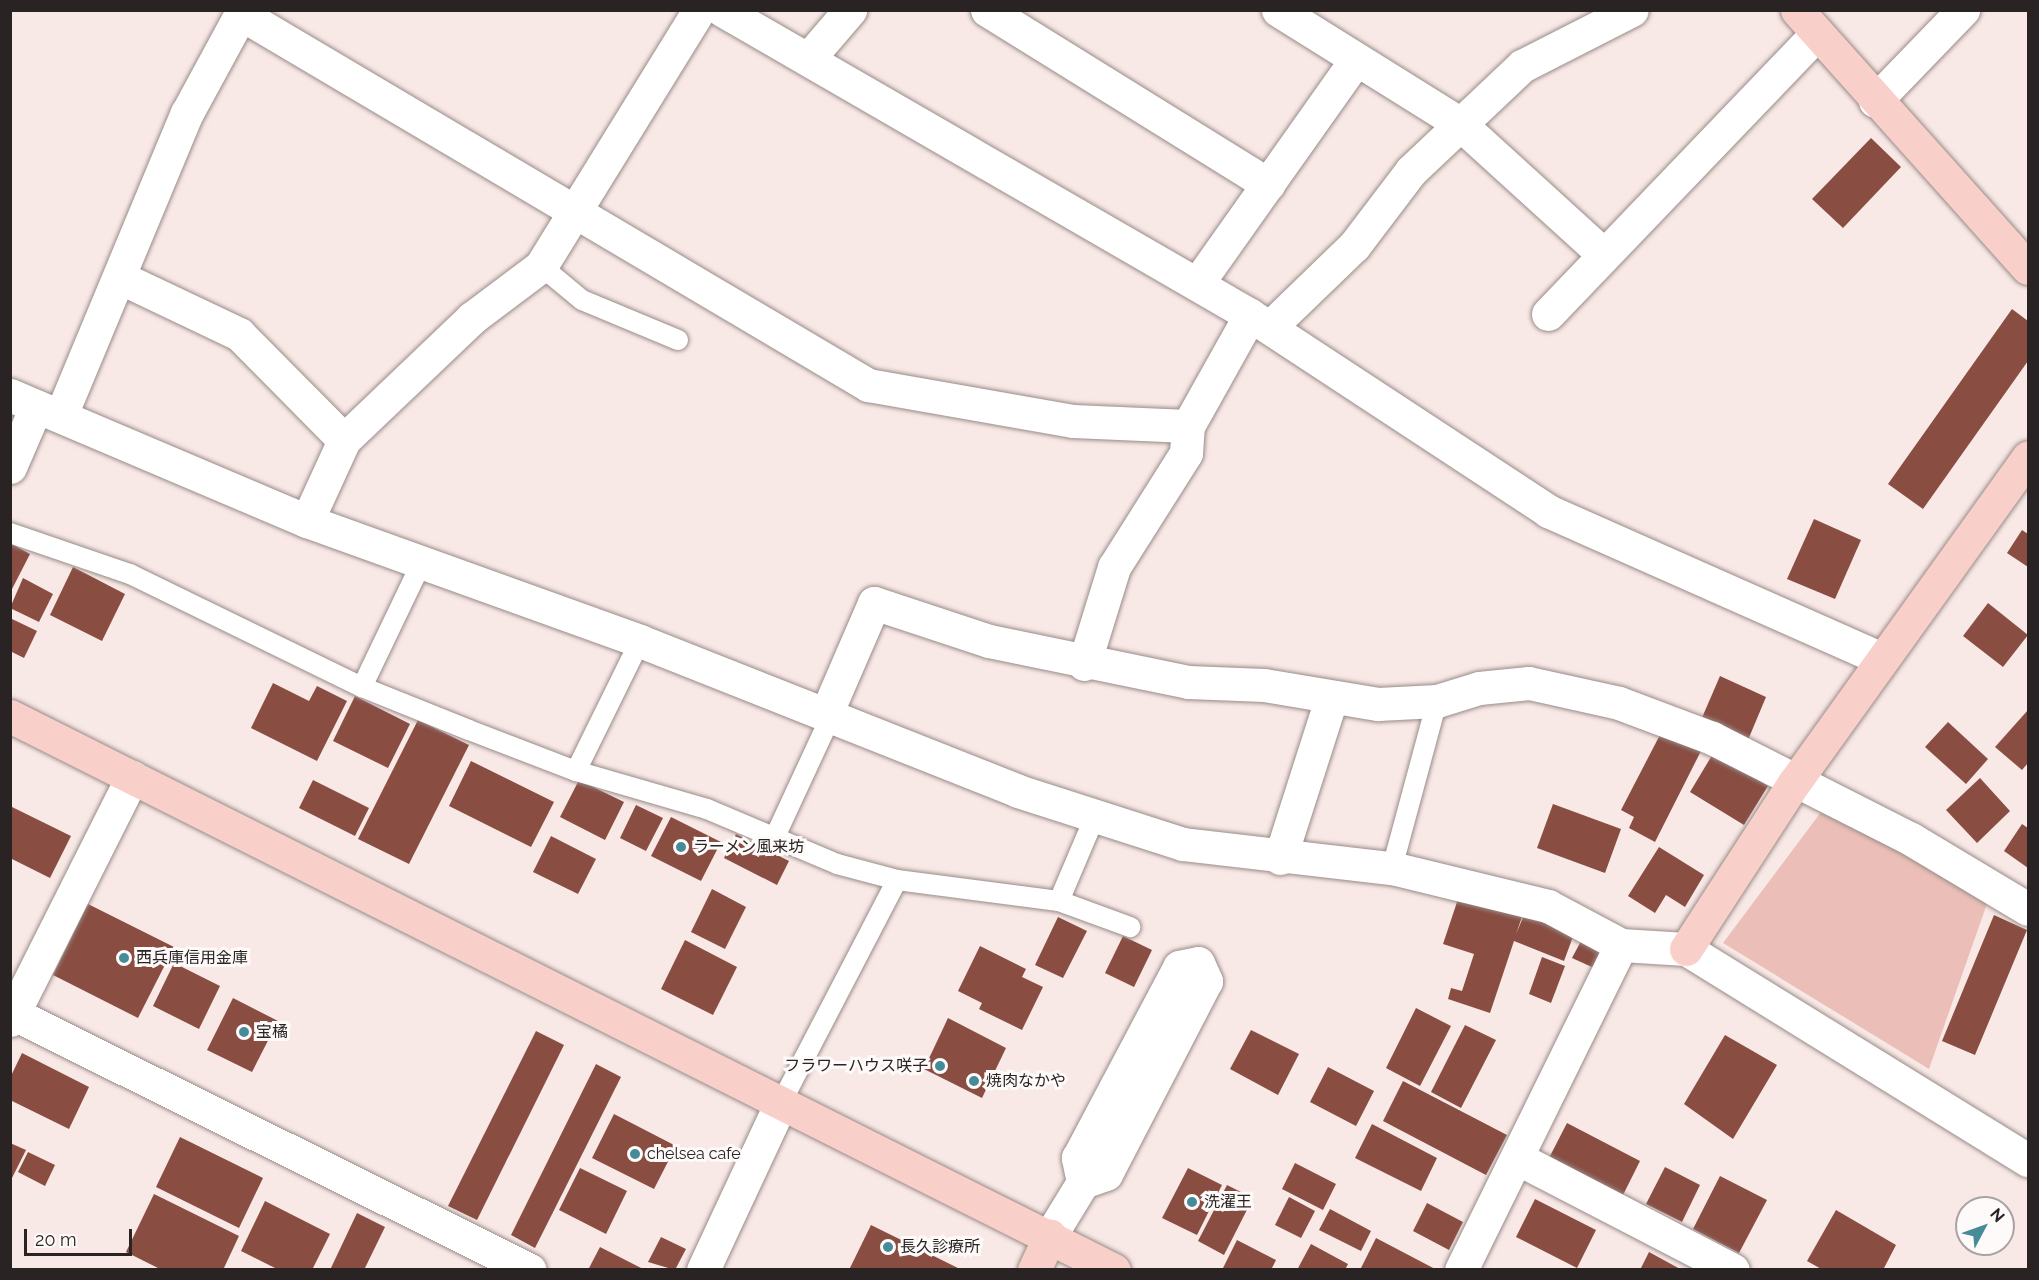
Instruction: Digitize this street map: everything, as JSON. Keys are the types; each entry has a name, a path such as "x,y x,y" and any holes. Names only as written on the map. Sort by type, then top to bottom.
{"street":[{"path":"307,520 344,440 472,318 541,266 574,216 699,10"},
{"path":"722,10 1260,321 1548,511 1882,659"},
{"path":"808,59 850,10"},
{"path":"987,10 1268,184"},
{"path":"1278,10 1355,61 1459,123 1604,255"},
{"path":"1084,664 1114,567 1186,453 1188,426 1260,321 1354,246 1412,171 1459,123 1522,66 1632,10"},
{"path":"1875,101 1963,10"},
{"path":"10,467 36,406 121,278 187,112 242,12 574,216 868,385 1073,421 1188,426"},
{"path":"1548,314 1604,255 1807,22 1875,101 2028,268"},
{"path":"1197,284 1355,61"},
{"path":"121,278 239,334 344,440"},
{"path":"36,406 307,520 421,564 640,641 1095,816 1183,844 1280,858 1392,868 1548,906 1621,945 1686,949 2028,1160"},
{"path":"1686,949 1794,783 2028,457"},
{"path":"829,715 874,603 1084,664 1331,699 1378,704 1437,701 1479,688 1529,683 1619,703 1712,738 1794,783 1911,839 2028,909"},
{"path":"1280,858 1331,699"},
{"path":"10,716 1114,1269"},
{"path":"132,777 12,1015 530,1269"},
{"path":"1461,1269 1621,945"},
{"path":"1034,1269 1050,1236 1083,1182 1106,1174 1206,981 1198,963 1179,967 1078,1158 1083,1182"},
{"path":"703,1269 781,1103"},
{"path":"1517,1158 1733,1269"}],"lane":[{"path":"541,266 582,300 678,340"},
{"path":"10,533 130,574 362,687 576,771 707,809 773,841 897,880 1059,901 1130,927"},
{"path":"362,687 421,564"},
{"path":"576,771 640,641"},
{"path":"1392,868 1437,701"},
{"path":"773,841 829,715"},
{"path":"1059,901 1095,816"},
{"path":"781,1103 897,880"}],"shaded area":[{"path":"1827,804 1989,898 1929,1069 1723,943"}],"building":[{"path":"1871,138 1901,167 1843,228 1812,199"},
{"path":"2012,309 2028,321 2028,361 1923,509 1888,484"},
{"path":"1814,519 1861,540 1835,599 1787,579"},
{"path":"2022,530 2028,534 2028,567 2007,553"},
{"path":"10,543 30,554 10,593"},
{"path":"73,567 125,594 102,641 50,615"},
{"path":"23,578 53,594 39,622 10,608"},
{"path":"1988,603 2028,635 2003,667 1963,636"},
{"path":"10,618 37,631 24,658 10,651"},
{"path":"1720,676 1766,697 1748,740 1701,720"},
{"path":"273,683 309,701 317,686 347,701 317,761 251,728"},
{"path":"355,696 410,724 388,768 333,741"},
{"path":"2028,710 2028,763 2022,770 1995,747"},
{"path":"418,720 469,745 409,864 358,839"},
{"path":"1948,722 1988,759 1966,784 1925,747"},
{"path":"1663,729 1702,749 1655,842 1629,828 1634,817 1621,810"},
{"path":"1714,752 1768,786 1744,825 1690,792"},
{"path":"471,761 554,802 531,847 449,806"},
{"path":"1980,778 2010,811 1977,843 1946,810"},
{"path":"313,780 369,808 355,836 299,808"},
{"path":"579,780 624,802 605,840 560,817"},
{"path":"1553,804 1621,829 1605,873 1537,848"},
{"path":"636,805 663,818 646,851 620,838"},
{"path":"10,806 71,836 50,878 10,858"},
{"path":"671,817 721,842 701,881 651,856"},
{"path":"2022,824 2028,828 2028,868 2004,851"},
{"path":"736,834 789,861 777,885 724,858"},
{"path":"551,836 596,859 578,894 533,872"},
{"path":"1659,847 1704,875 1685,907 1666,895 1655,913 1628,896"},
{"path":"712,889 746,907 725,949 691,932"},
{"path":"1460,893 1523,914 1516,934 1524,915 1574,934 1564,961 1514,941 1490,1013 1448,999 1451,988 1462,991 1474,954 1443,944"},
{"path":"88,904 174,947 138,1018 53,975"},
{"path":"1994,915 2027,930 1975,1055 1942,1041"},
{"path":"1058,917 1087,931 1063,978 1035,965"},
{"path":"1123,936 1152,950 1134,987 1105,973"},
{"path":"685,940 737,967 713,1015 661,989"},
{"path":"1581,941 1602,951 1594,968 1572,958"},
{"path":"980,946 1026,969 1022,977 1043,987 1022,1030 979,1009 982,1003 958,991"},
{"path":"1542,957 1565,966 1551,1003 1529,994"},
{"path":"174,963 220,986 199,1029 153,1006"},
{"path":"233,998 278,1021 252,1072 207,1050"},
{"path":"1416,1008 1451,1026 1420,1086 1386,1068"},
{"path":"948,1018 1006,1048 982,1098 924,1069"},
{"path":"1465,1025 1496,1040 1461,1108 1431,1092"},
{"path":"1251,1030 1299,1054 1278,1095 1230,1069"},
{"path":"536,1031 564,1045 477,1220 448,1206"},
{"path":"1725,1035 1777,1065 1733,1139 1684,1104"},
{"path":"22,1053 89,1087 69,1129 10,1100 10,1078"},
{"path":"596,1064 621,1077 535,1248 511,1235"},
{"path":"1328,1067 1374,1091 1356,1126 1310,1102"},
{"path":"1403,1081 1507,1135 1486,1175 1383,1121"},
{"path":"614,1114 676,1146 654,1189 592,1158"},
{"path":"1567,1123 1640,1161 1623,1195 1549,1158"},
{"path":"1372,1124 1437,1158 1421,1191 1355,1158"},
{"path":"180,1137 263,1178 239,1228 156,1187"},
{"path":"10,1143 26,1150 10,1182"},
{"path":"28,1152 55,1165 45,1186 18,1172"},
{"path":"1295,1163 1336,1184 1323,1210 1282,1189"},
{"path":"1665,1167 1700,1185 1682,1222 1646,1204"},
{"path":"580,1168 627,1191 606,1234 559,1210"},
{"name":"洗濯王","path":"1188,1168 1222,1185 1197,1235 1162,1218"},
{"path":"1720,1176 1767,1200 1739,1253 1693,1229"},
{"path":"1227,1185 1253,1198 1224,1255 1198,1241"},
{"path":"154,1194 239,1236 223,1270 162,1270 126,1252"},
{"path":"1289,1197 1315,1211 1301,1238 1275,1225"},
{"path":"1535,1199 1596,1230 1577,1268 1516,1237"},
{"path":"265,1201 330,1234 312,1270 279,1270 241,1251"},
{"path":"1427,1203 1463,1222 1449,1250 1413,1231"},
{"path":"1330,1209 1371,1231 1361,1251 1319,1230"},
{"path":"1836,1210 1896,1245 1883,1270 1823,1270 1807,1261"},
{"path":"357,1213 385,1227 364,1270 330,1270"},
{"name":"長久診療所","path":"871,1225 962,1270 849,1270"},
{"path":"661,1237 686,1249 675,1270 648,1262"},
{"path":"1376,1238 1437,1270 1360,1270"},
{"path":"1237,1240 1276,1260 1271,1270 1222,1270"},
{"path":"1311,1244 1348,1264 1345,1270 1297,1270"},
{"path":"600,1247 645,1270 588,1270"},
{"path":"1649,1252 1682,1270 1640,1270"}],"place":[{"name":"ラーメン風来坊","path":"681,847"},
{"name":"西兵庫信用金庫","path":"124,958"},
{"name":"宝橘","path":"244,1032"},
{"name":"フラワーハウス咲子","path":"940,1066"},
{"name":"焼肉なかや","path":"974,1081"},
{"name":"chelsea cafe","path":"635,1154"},
{"name":"洗濯王","path":"1192,1202"},
{"name":"長久診療所","path":"888,1247"}]}
